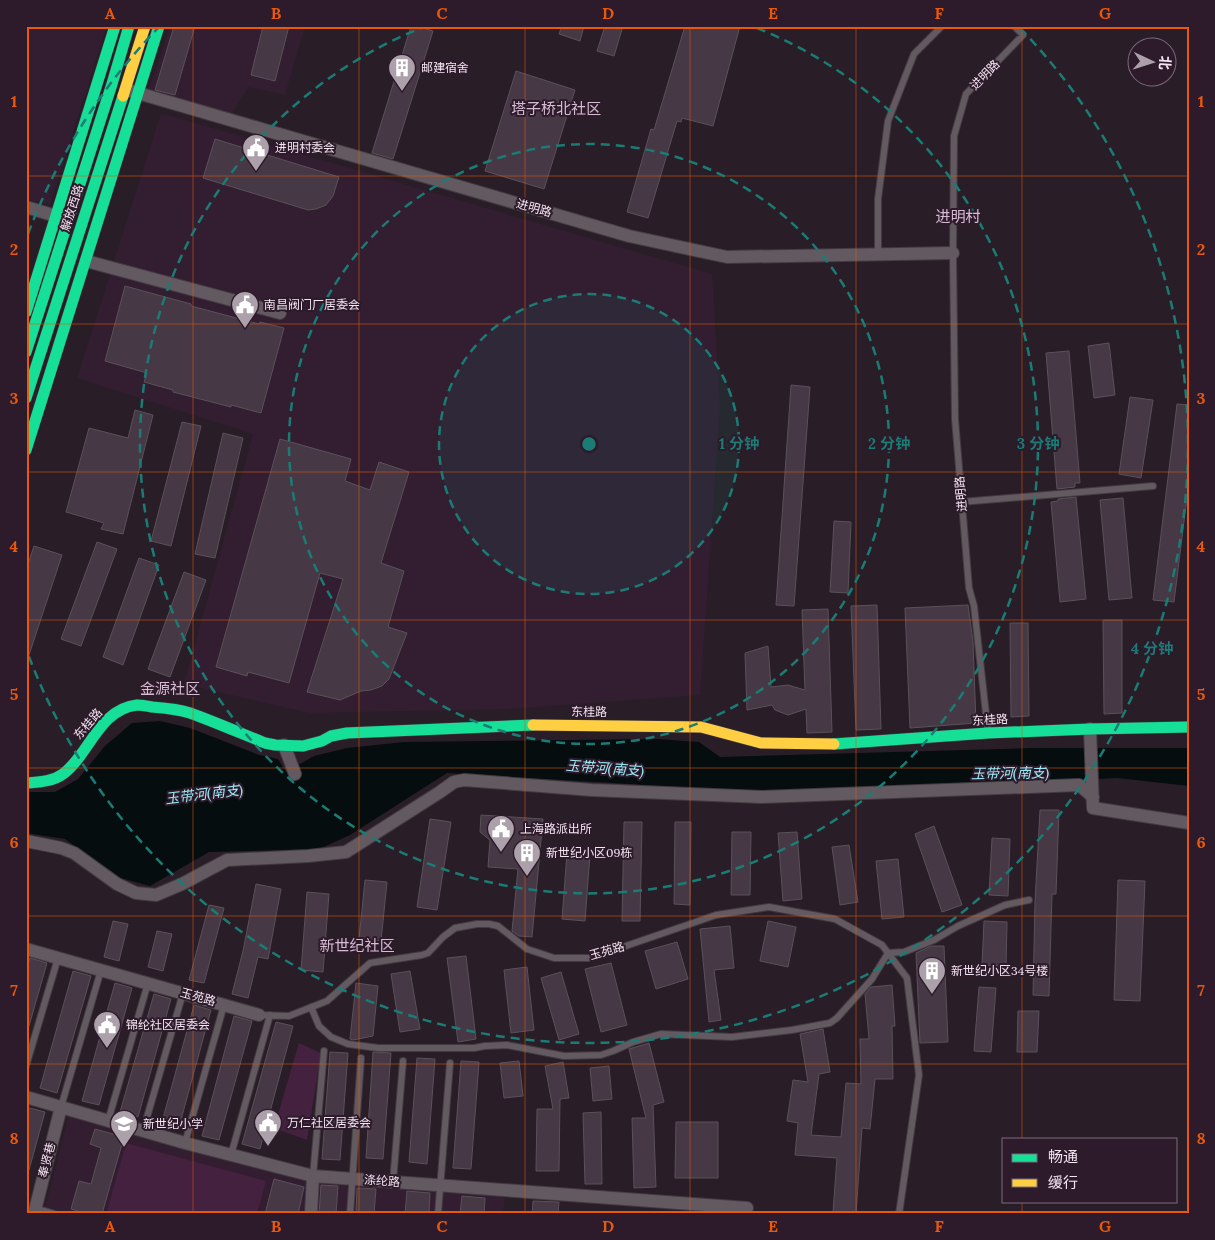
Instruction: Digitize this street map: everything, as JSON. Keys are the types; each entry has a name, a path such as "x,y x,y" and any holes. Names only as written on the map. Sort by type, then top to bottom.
{"main road":[{"path":"26,312 116,26"},
{"name":"解放西路","path":"26,352 129,26"},
{"name":"解放西路","path":"26,398 145,26"},
{"path":"26,450 159,26"},
{"name":"东桂路","path":"26,783 51,780 62,775 74,764 97,731 116,713 137,705 189,713 265,743 284,746 303,746 322,741 331,736 348,733 520,725 701,727 761,742 817,744 844,744 988,733 1090,733 1189,727"}],"street":[{"name":"进明路","path":"124,89 629,236 727,257 953,253"},
{"path":"26,208 56,216"},
{"path":"86,261 280,313"},
{"path":"1090,733 1093,808 1189,823"},
{"path":"284,746 296,774"},
{"path":"26,841 62,848 74,853 117,884 136,893 156,895 182,884 227,860 308,856 326,848 346,852 454,782 464,780 592,790 762,797 1079,785 1093,797"},
{"name":"玉苑路","path":"26,949 264,1015"},
{"name":"涤纶路","path":"26,1097 185,1144 313,1176 747,1211"},
{"name":"奉贤巷","path":"34,1211 61,1107"},
{"path":"311,1214 313,1176"}],"lane":[{"path":"878,254 878,199 888,121 914,54 942,26"},
{"name":"进明路","path":"988,733 974,606 969,588 954,419 954,136 966,94 1023,35 1014,26"},
{"path":"961,502 1153,486"},
{"path":"311,1007 319,1026 331,1037 348,1044 378,1048 474,1048 507,1045 564,1056 601,1055 613,1052 633,1042 661,1034 732,1037 792,1030 830,1023 837,1018 872,979 888,953 904,952 934,940 958,926 1006,905 1029,900"},
{"name":"玉苑路","path":"264,1015 289,1016 327,1001 370,963 428,953 455,928 477,924 498,926 527,949 554,958 591,958 716,915 769,907 835,920 882,946 907,978 920,1075 899,1214"},
{"path":"26,1066 58,958"},
{"path":"61,1107 100,970"},
{"path":"108,1121 148,983"},
{"path":"143,1131 183,993"},
{"path":"185,1144 224,1005"},
{"path":"230,1155 264,1015"},
{"path":"313,1176 324,1051"},
{"path":"350,1214 361,1058"},
{"path":"393,1182 403,1061"},
{"path":"438,1214 450,1063"},
{"path":"34,1211 55,1214"}],"shaded area":[{"path":"26,26 107,26 50,205 26,199"},
{"path":"171,26 305,26 285,95 248,87 232,114 147,93"},
{"path":"161,113 712,274 720,408 700,695 507,709 309,713 184,684 253,434 77,378"},
{"path":"299,1043 321,1053 307,1140 274,1128"},
{"name":"新世纪小学","path":"69,1115 308,1182 305,1214 69,1214 45,1207"},
{"path":"126,1143 266,1181 257,1214 119,1214 107,1211"},
{"path":"310,1180 505,1195 503,1214 308,1214"}],"water":[{"name":"玉带河(南支)","path":"160,721 190,728 259,755 278,759 286,772 314,756 347,748 404,742 658,739 699,742 720,757 1032,748 1189,748 1189,786 1117,778 798,794 447,773 350,835 319,849 209,852 150,886 117,877 65,839 26,833 26,792 55,792 78,779 105,746 132,723"}],"building":[{"path":"174,26 195,26 175,95 155,90"},
{"path":"263,26 289,26 275,81 251,75"},
{"name":"邮建宿舍","path":"411,26 433,31 393,159 372,153"},
{"path":"562,26 584,26 580,41 559,34"},
{"path":"605,26 623,26 614,56 597,51"},
{"path":"685,26 740,26 713,126 682,118 681,122 677,121 648,218 627,212 651,129 654,130"},
{"path":"516,71 575,90 544,189 485,171"},
{"path":"215,139 339,177 333,196 326,205 308,210 203,178"},
{"path":"125,286 259,324 260,322 284,328 261,413 173,392 173,390 144,382 147,373 105,361"},
{"path":"1109,343 1115,395 1094,398 1088,346"},
{"path":"1069,351 1080,483 1075,483 1075,487 1057,489 1046,353"},
{"path":"791,385 810,387 794,606 776,605"},
{"path":"1130,397 1153,400 1141,478 1119,474"},
{"path":"1177,404 1189,405 1189,481 1174,602 1153,600"},
{"path":"135,410 153,415 123,534 101,529 104,523 66,512 89,428 128,438"},
{"path":"182,422 201,426 171,546 151,541"},
{"path":"223,433 243,438 215,558 195,554"},
{"path":"280,439 351,459 345,481 370,490 379,462 409,472 381,563 404,571 388,627 407,633 389,679 382,686 361,691 340,700 307,692 343,579 320,573 289,683 248,672 247,676 216,667"},
{"path":"1076,497 1086,599 1060,602 1051,502 1058,501 1058,499"},
{"path":"1123,498 1132,598 1109,600 1100,500"},
{"path":"834,521 851,522 848,593 830,592"},
{"path":"97,542 117,549 81,646 61,639"},
{"path":"34,546 62,555 28,658 26,658 26,570"},
{"path":"139,558 159,565 123,665 103,657"},
{"path":"184,572 206,580 170,677 148,669"},
{"path":"877,605 881,729 856,730 851,606"},
{"path":"968,605 973,642 976,723 910,728 905,608"},
{"path":"828,609 832,732 807,733 806,709 788,715 775,710 772,705 747,710 745,653 768,646 771,687 788,685 805,690 802,610"},
{"path":"1103,620 1122,620 1122,713 1104,714"},
{"path":"1010,623 1028,623 1029,716 1011,717"},
{"path":"1040,810 1059,810 1056,894 1052,894 1049,996 1033,995 1035,902"},
{"path":"481,815 543,819 532,937 519,936 512,931 518,869 488,867 490,840 480,832"},
{"path":"430,819 451,822 437,910 417,907"},
{"path":"624,822 642,822 640,921 622,921"},
{"path":"675,822 691,822 690,905 674,904"},
{"path":"934,826 962,905 942,912 915,834"},
{"path":"732,832 751,832 750,895 731,895"},
{"path":"797,832 802,899 783,901 778,833"},
{"path":"992,838 1010,839 1008,896 989,895"},
{"path":"849,845 858,902 840,905 832,847"},
{"path":"567,853 590,854 585,921 562,919"},
{"path":"898,859 904,917 882,919 876,861"},
{"path":"365,880 387,882 381,941 359,939"},
{"path":"1118,880 1145,881 1140,1001 1114,1000"},
{"path":"256,884 281,889 268,959 258,957 248,998 232,994 243,951"},
{"path":"307,892 329,894 323,972 301,970"},
{"path":"209,905 224,908 204,983 189,980"},
{"path":"113,921 128,924 119,961 104,957"},
{"path":"768,921 796,927 788,967 760,961"},
{"path":"984,921 1007,922 1006,966 982,965"},
{"path":"730,926 734,968 714,970 721,1020 709,1022 700,929"},
{"path":"157,931 172,934 163,971 148,967"},
{"path":"677,942 688,979 656,989 645,951"},
{"name":"新世纪小区34号楼","path":"931,946 944,946 948,1042 920,1043 916,953"},
{"path":"466,956 476,1039 458,1042 447,958"},
{"path":"30,958 47,963 29,1026 26,1025 26,970"},
{"path":"611,963 627,1025 601,1032 585,969"},
{"path":"527,967 534,1030 511,1033 504,970"},
{"path":"73,971 91,976 57,1093 40,1088"},
{"path":"410,971 420,1029 400,1032 391,974"},
{"path":"561,972 579,1034 559,1040 541,978"},
{"path":"115,983 132,988 99,1105 82,1101"},
{"path":"356,983 378,986 373,1036 353,1040 350,1039"},
{"path":"892,985 895,1026 892,1026 893,1079 875,1079 870,1129 862,1128 856,1214 833,1212 837,1158 795,1155 798,1123 787,1121 793,1080 808,1082 800,1034 823,1029 830,1072 819,1074 811,1135 841,1137 846,1083 861,1084 860,1039 869,1039 865,994 871,987"},
{"path":"979,987 996,988 991,1052 974,1051"},
{"path":"154,994 171,999 138,1117 120,1112"},
{"path":"194,1005 211,1010 179,1127 162,1122"},
{"path":"1018,1011 1039,1011 1037,1052 1017,1052"},
{"path":"234,1016 252,1021 219,1140 202,1136"},
{"path":"276,1022 293,1026 260,1149 242,1144"},
{"path":"649,1043 664,1102 653,1105 656,1187 634,1188 632,1118 646,1118 629,1049"},
{"path":"330,1052 348,1053 340,1160 322,1159"},
{"path":"373,1052 391,1053 383,1159 366,1158"},
{"path":"417,1058 435,1059 427,1164 409,1162"},
{"path":"461,1061 479,1062 471,1169 453,1168"},
{"path":"519,1061 523,1096 504,1098 500,1063"},
{"path":"563,1062 569,1098 560,1099 559,1171 536,1171 537,1109 553,1109 545,1066"},
{"path":"609,1066 612,1099 593,1101 590,1068"},
{"path":"26,1107 45,1112 29,1170 26,1169"},
{"path":"601,1112 602,1184 585,1184 583,1113"},
{"path":"676,1122 718,1122 718,1178 675,1178"},
{"path":"95,1129 124,1137 102,1214 88,1214 71,1209 79,1181 91,1184 101,1148 90,1144"},
{"path":"274,1179 304,1187 298,1214 265,1214"},
{"path":"321,1185 338,1186 336,1214 319,1214"},
{"path":"357,1188 376,1189 374,1214 356,1214"},
{"path":"407,1191 430,1193 429,1214 405,1214"},
{"path":"462,1196 485,1198 484,1214 460,1214"},
{"path":"533,1201 559,1202 558,1214 532,1214"}],"traffic: fast":[{"path":"26,312 115,26"},
{"path":"26,352 129,26"},
{"path":"26,450 159,26"},
{"path":"26,398 123,96"},
{"path":"26,783 41,782 59,777 72,766 113,715 124,708 137,705 185,712 265,743 275,745 303,746 322,741 331,736 347,733 533,725"},
{"path":"834,744 988,733 1189,727"}],"traffic: slow":[{"path":"123,96 145,26"},
{"path":"533,725 701,727 761,743 834,744"}],"place":[{"name":"邮建宿舍","path":"402,92"},
{"name":"进明村委会","path":"256,172"},
{"name":"南昌阀门厂居委会","path":"245,329"},
{"name":"上海路派出所","path":"501,853"},
{"name":"新世纪小区09栋","path":"527,877"},
{"name":"新世纪小区34号楼","path":"932,995"},
{"name":"锦纶社区居委会","path":"107,1049"},
{"name":"万仁社区居委会","path":"268,1147"},
{"name":"新世纪小学","path":"124,1148"}],"district":[{"name":"塔子桥北社区","path":"556,109"},
{"name":"进明村","path":"958,217"},
{"name":"金源社区","path":"170,689"},
{"name":"新世纪社区","path":"357,946"}]}
